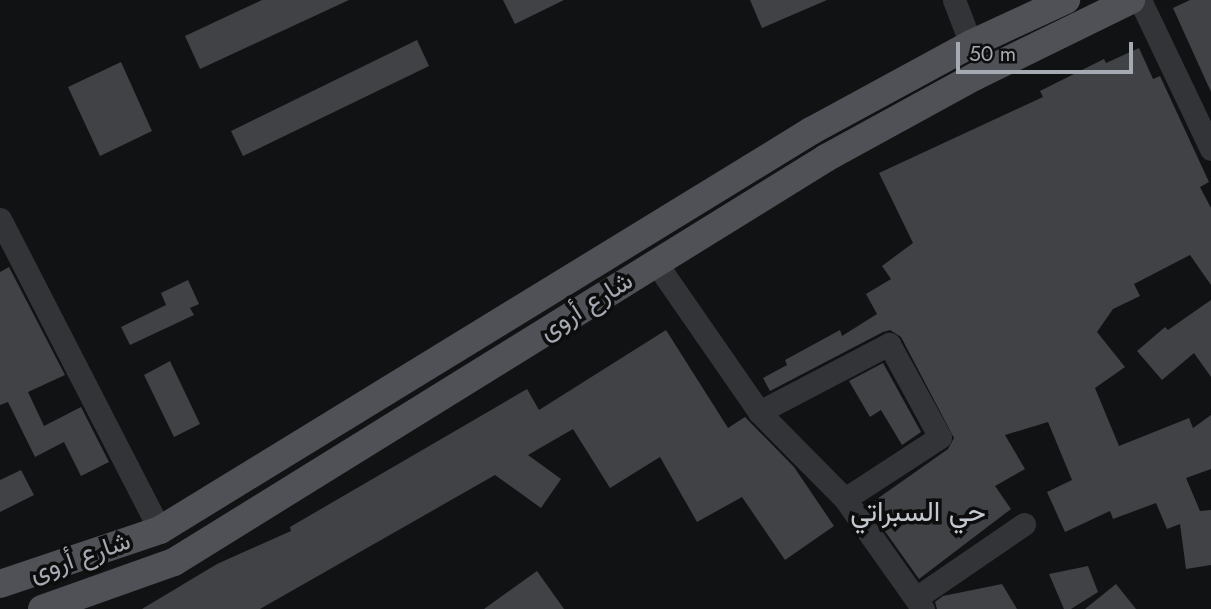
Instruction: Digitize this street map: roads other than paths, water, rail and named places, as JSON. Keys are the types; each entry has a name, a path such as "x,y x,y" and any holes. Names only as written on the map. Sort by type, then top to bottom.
{"main road":[{"name":"شارع أروى","path":"0,584 160,530 637,235 811,131 971,44 1066,0"},
{"name":"شارع أروى","path":"42,609 174,562 849,145 974,77 1130,0"},
{"path":"637,235 656,263"},
{"path":"160,530 174,562"}],"street":[{"path":"954,0 971,44"},
{"path":"1140,0 1211,149"},
{"path":"0,219 160,530"},
{"path":"656,263 759,412 845,499 919,604 1024,524"},
{"path":"759,412 889,344 940,437 845,499"}],"district":[{"name":"حي السبراتي","path":"918,512"}]}
